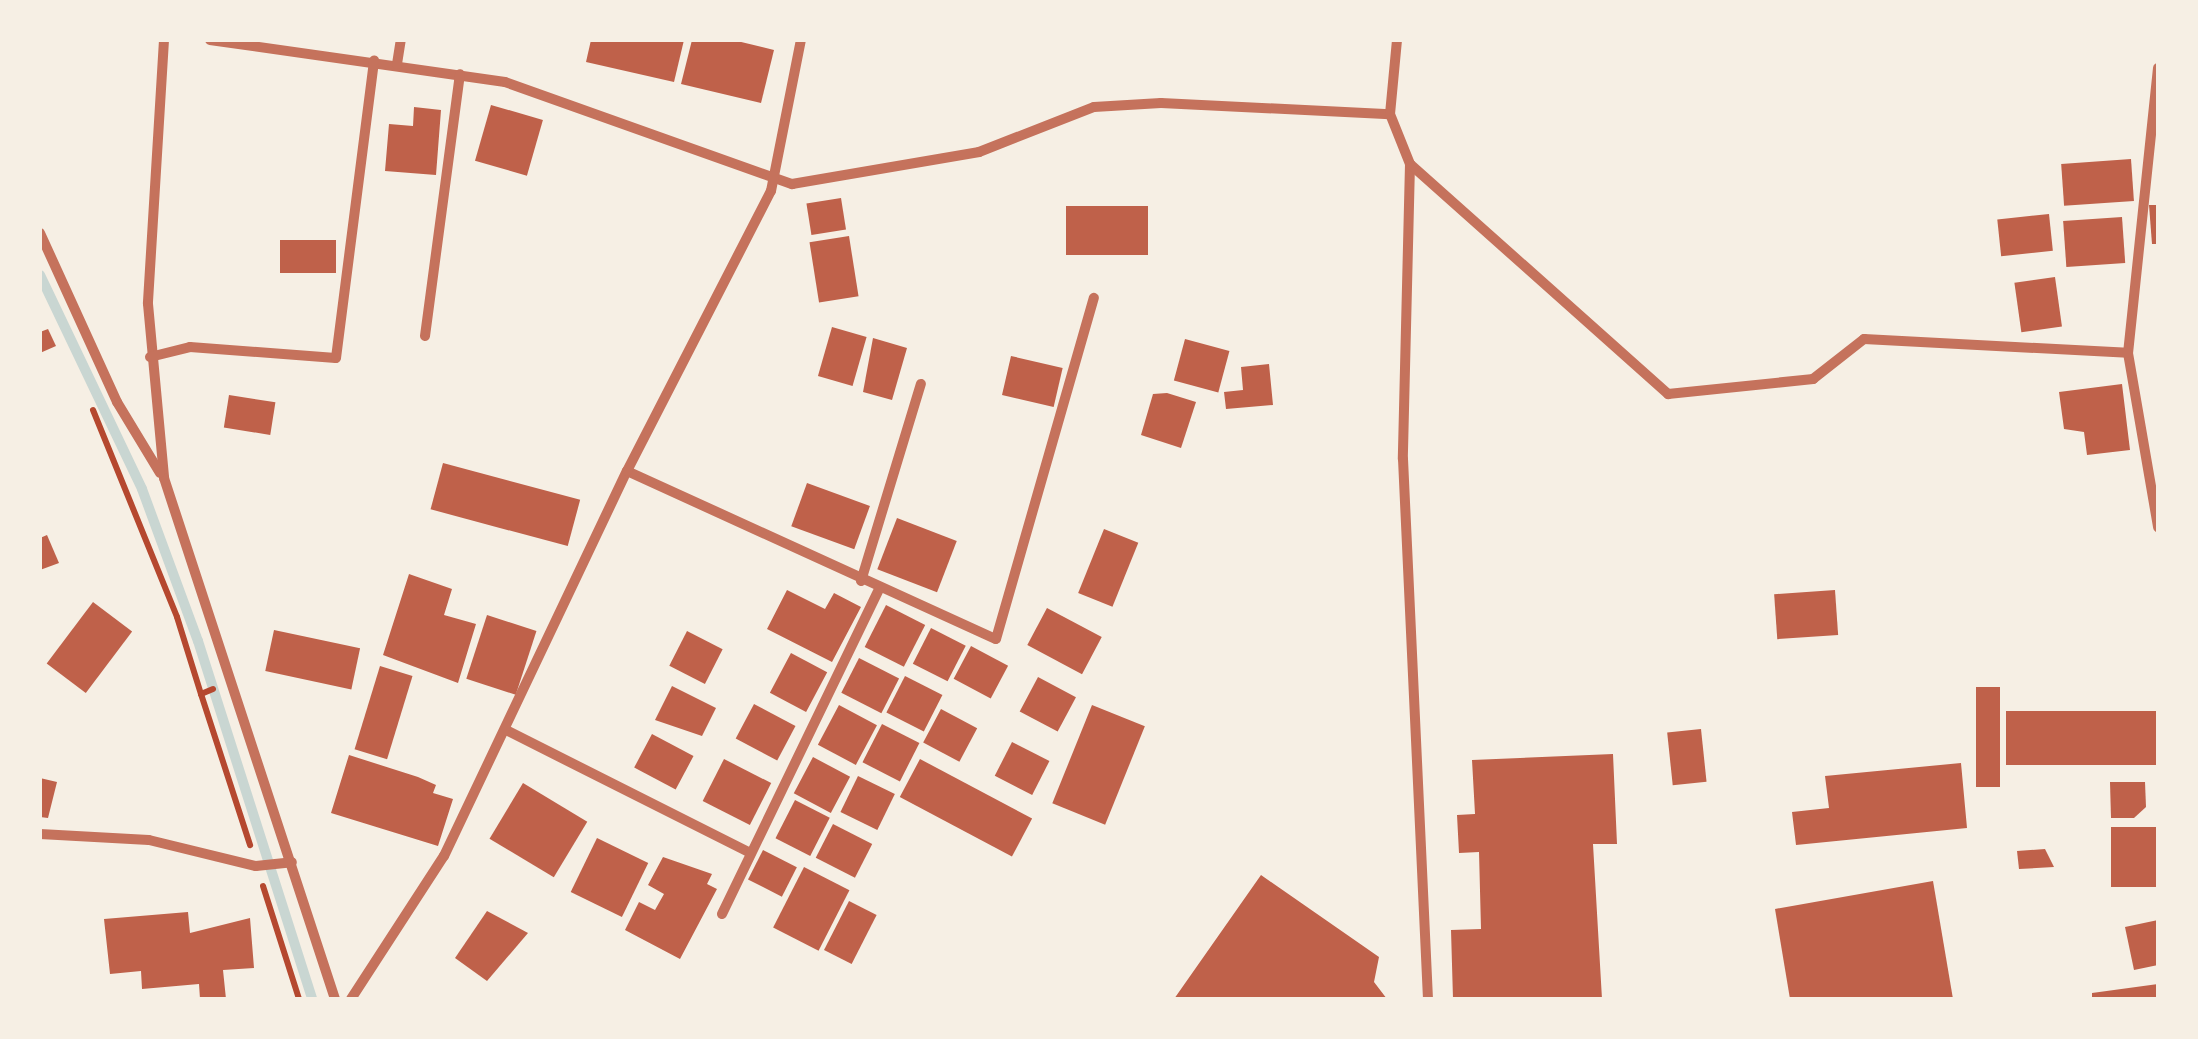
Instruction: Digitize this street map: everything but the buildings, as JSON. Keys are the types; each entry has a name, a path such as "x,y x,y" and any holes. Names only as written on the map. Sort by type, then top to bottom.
{"street":[{"path":"164,40 150,357 164,478 335,999"},
{"path":"210,40 374,60 505,82 792,184 978,152 1094,107 1161,103 1390,114"},
{"path":"396,64 401,40"},
{"path":"351,999 444,856 627,472 775,175 801,40"},
{"path":"1398,40 1390,114 1410,164 1403,459 1428,999"},
{"path":"150,357 190,347 336,358 374,60"},
{"path":"2158,70 2128,354 2155,479 2158,527"},
{"path":"425,336 460,74"},
{"path":"1410,164 1668,394 1813,379 1864,339 2128,354"},
{"path":"40,233 117,402 164,478"},
{"path":"627,472 996,639 1094,298"},
{"path":"861,580 921,384"},
{"path":"722,914 880,589"},
{"path":"506,730 752,853"},
{"path":"40,834 148,840 271,865 292,862"}],"path":[{"path":"89,402 178,617 201,694"}],"waterway":[{"path":"40,275 142,489 198,641 312,999"}]}
